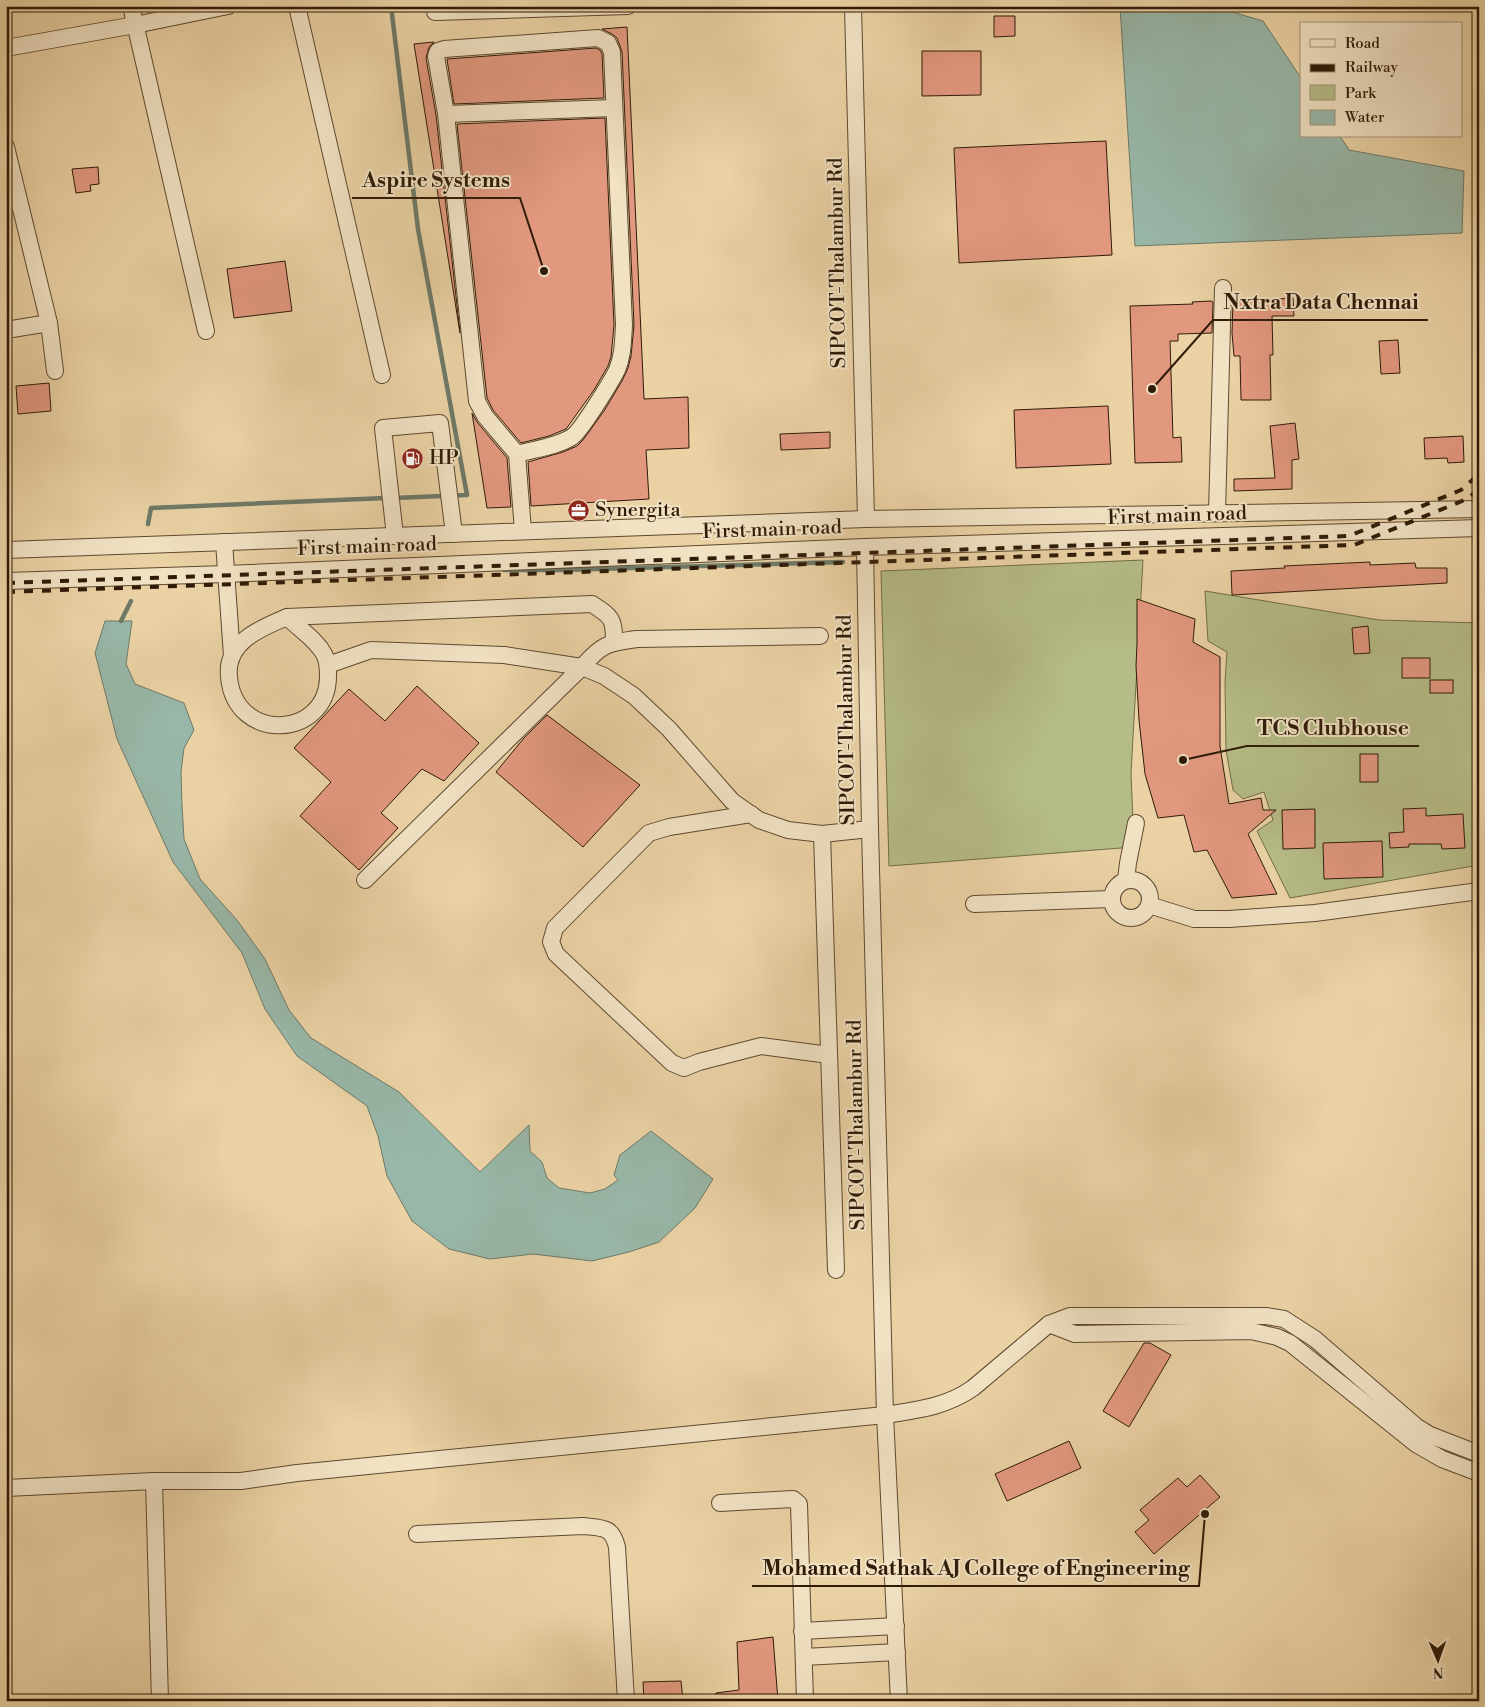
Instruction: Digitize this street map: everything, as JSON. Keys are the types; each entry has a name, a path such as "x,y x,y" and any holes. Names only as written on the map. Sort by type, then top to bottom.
{"street":[{"path":"131,6 206,331"},
{"path":"6,48 228,6"},
{"path":"298,6 382,375"},
{"path":"435,12 628,6"},
{"name":"SIPCOT-Thalambur Rd","path":"852,6 866,519"},
{"path":"517,454 573,436 596,405 616,370 623,349 624,325 612,52 608,43 598,38 438,51 436,56 446,114 477,401 485,416 517,454 523,532"},
{"path":"446,114 614,108"},
{"path":"6,147 49,323 55,371"},
{"path":"1217,514 1223,288"},
{"path":"6,330 49,323"},
{"path":"395,536 383,428 440,423 454,534"},
{"path":"6,550 866,519 1479,509"},
{"name":"First main road","path":"6,581 226,574 865,547 1479,528"},
{"path":"224,542 232,656 228,672 230,689 237,704 248,716 263,724 280,726 296,723 311,715 321,702 328,687 328,665 325,655 316,642 287,617"},
{"name":"SIPCOT-Thalambur Rd","path":"865,547 885,1415 899,1701"},
{"path":"232,656 241,642 254,632 287,617 592,604 606,614 614,623 614,642"},
{"path":"365,880 582,667 597,650 614,642 637,639 820,636"},
{"path":"328,665 371,650 504,655 582,667 604,676 634,696 669,730 732,800 759,820 788,830 822,834 870,828"},
{"path":"751,814 669,827 649,833 555,928 551,942 556,954 672,1063 684,1068 699,1062 761,1046 829,1055"},
{"path":"1126,880 1136,823"},
{"path":"822,834 836,1270"},
{"path":"1126,880 1136,880 1145,886 1150,895 1149,905 1144,913 1130,918 1117,913 1111,899 1117,885 1126,880"},
{"path":"1149,905 1194,919 1229,919 1315,913 1479,892"},
{"path":"974,904 1111,899"},
{"path":"6,1488 154,1481 241,1481 297,1473 885,1415 949,1402 962,1396 1049,1324 1070,1316 1266,1316 1284,1319 1315,1339 1430,1435 1479,1454"},
{"path":"1049,1324 1075,1334 1250,1332 1277,1337 1302,1352 1422,1448 1479,1473"},
{"path":"154,1481 160,1701"},
{"path":"720,1503 793,1499 799,1504 805,1701"},
{"path":"417,1534 583,1526 609,1530 615,1537 617,1547 626,1701"},
{"path":"802,1631 896,1626"},
{"path":"804,1657 897,1652"}],"green space":[{"path":"1143,560 1131,773 1134,847 889,866 881,571"},
{"path":"1205,591 1379,620 1479,623 1479,865 1290,898 1257,831 1273,820 1264,792 1243,799 1233,790 1226,750 1225,681 1227,652 1208,641"}],"water":[{"path":"1120,6 1212,6 1263,21 1300,76 1300,138 1341,138 1349,150 1464,171 1462,233 1135,246"},
{"path":"105,621 132,621 126,664 135,684 184,703 194,730 184,748 181,772 184,839 200,879 237,920 265,959 289,1010 311,1038 399,1092 480,1172 529,1125 530,1151 542,1162 547,1178 559,1188 590,1193 605,1189 618,1180 614,1175 620,1155 651,1131 713,1179 695,1208 659,1242 592,1261 533,1254 490,1259 449,1249 412,1221 387,1176 378,1136 367,1106 297,1056 265,1009 242,953 173,862 117,739 95,653"}],"building":[{"path":"994,16 1015,16 1015,36 994,37"},
{"path":"627,27 644,399 688,397 689,448 646,450 649,499 531,506 528,462 563,452 577,446 583,440 604,411 622,381 631,356 634,325 622,52 617,38 602,29"},
{"path":"434,42 429,47 426,58 436,115 460,333 414,44"},
{"path":"596,48 602,54 604,98 454,104 447,59"},
{"path":"922,51 981,51 981,95 922,96"},
{"path":"605,118 614,325 611,357 594,390 566,429 549,436 521,443 493,410 487,398 457,124"},
{"path":"1106,141 1112,255 959,263 954,148"},
{"path":"98,167 99,184 90,185 91,191 76,193 72,169"},
{"path":"285,261 292,311 234,318 227,269"},
{"path":"1293,298 1294,316 1272,316 1273,355 1270,355 1271,400 1241,400 1240,356 1234,356 1232,333 1233,302"},
{"path":"1192,302 1213,302 1212,333 1178,334 1178,341 1170,341 1173,438 1181,437 1182,462 1135,463 1130,306 1193,304"},
{"path":"1398,340 1400,373 1381,374 1379,341"},
{"path":"49,383 51,411 18,414 16,386"},
{"path":"1108,406 1111,464 1016,468 1014,410"},
{"path":"472,413 477,422 507,458 511,507 487,508"},
{"path":"1295,423 1299,459 1292,460 1292,489 1234,491 1234,479 1275,478 1270,426"},
{"path":"830,432 830,448 781,450 780,434"},
{"path":"1463,436 1464,462 1448,463 1447,458 1425,459 1424,438"},
{"path":"1370,562 1370,565 1415,563 1416,568 1447,568 1447,583 1232,595 1231,571 1285,568 1284,566"},
{"path":"1137,599 1195,619 1193,642 1220,657 1220,746 1229,804 1261,798 1263,810 1276,810 1248,834 1277,894 1232,898 1207,850 1194,852 1184,815 1158,818 1145,774 1139,720 1136,666"},
{"path":"1368,626 1370,653 1354,654 1352,628"},
{"path":"1402,658 1430,658 1430,678 1402,678"},
{"path":"1430,680 1453,680 1453,693 1430,693"},
{"path":"417,686 479,743 444,781 422,769 381,813 398,828 359,870 300,816 331,782 294,748 349,689 385,721"},
{"path":"547,715 640,785 583,847 496,772 524,738"},
{"path":"1360,754 1378,754 1378,782 1360,782"},
{"path":"1426,808 1426,816 1463,814 1465,848 1442,849 1441,844 1409,844 1409,847 1390,848 1389,833 1404,832 1403,809"},
{"path":"1315,809 1315,848 1283,849 1282,810"},
{"path":"1382,841 1383,877 1324,879 1323,843"},
{"path":"1144,1343 1150,1343 1171,1355 1129,1427 1103,1411"},
{"path":"1069,1441 1081,1468 1007,1501 995,1474"},
{"path":"1200,1475 1220,1497 1154,1554 1135,1532 1149,1520 1140,1510 1178,1478 1187,1487"},
{"path":"773,1637 778,1701 716,1701 716,1693 739,1690 737,1642"},
{"path":"681,1681 683,1701 644,1701 643,1682"}],"waterway":[{"path":"391,6 418,229 467,495 394,498"},
{"path":"148,524 151,508 386,498"},
{"path":"504,570 843,562"},
{"path":"121,621 131,601"}],"railway":[{"path":"6,583 1349,536 1461,490 1479,474"},
{"path":"6,592 1354,545 1467,499 1479,489"}],"place":[{"name":"Aspire Systems","path":"544,271"},
{"name":"Nxtra Data Chennai","path":"1152,389"},
{"name":"HP","path":"413,458"},
{"name":"Synergita","path":"579,510"},
{"name":"TCS Clubhouse","path":"1183,760"},
{"name":"Mohamed Sathak AJ College of Engineering","path":"1205,1514"}]}
